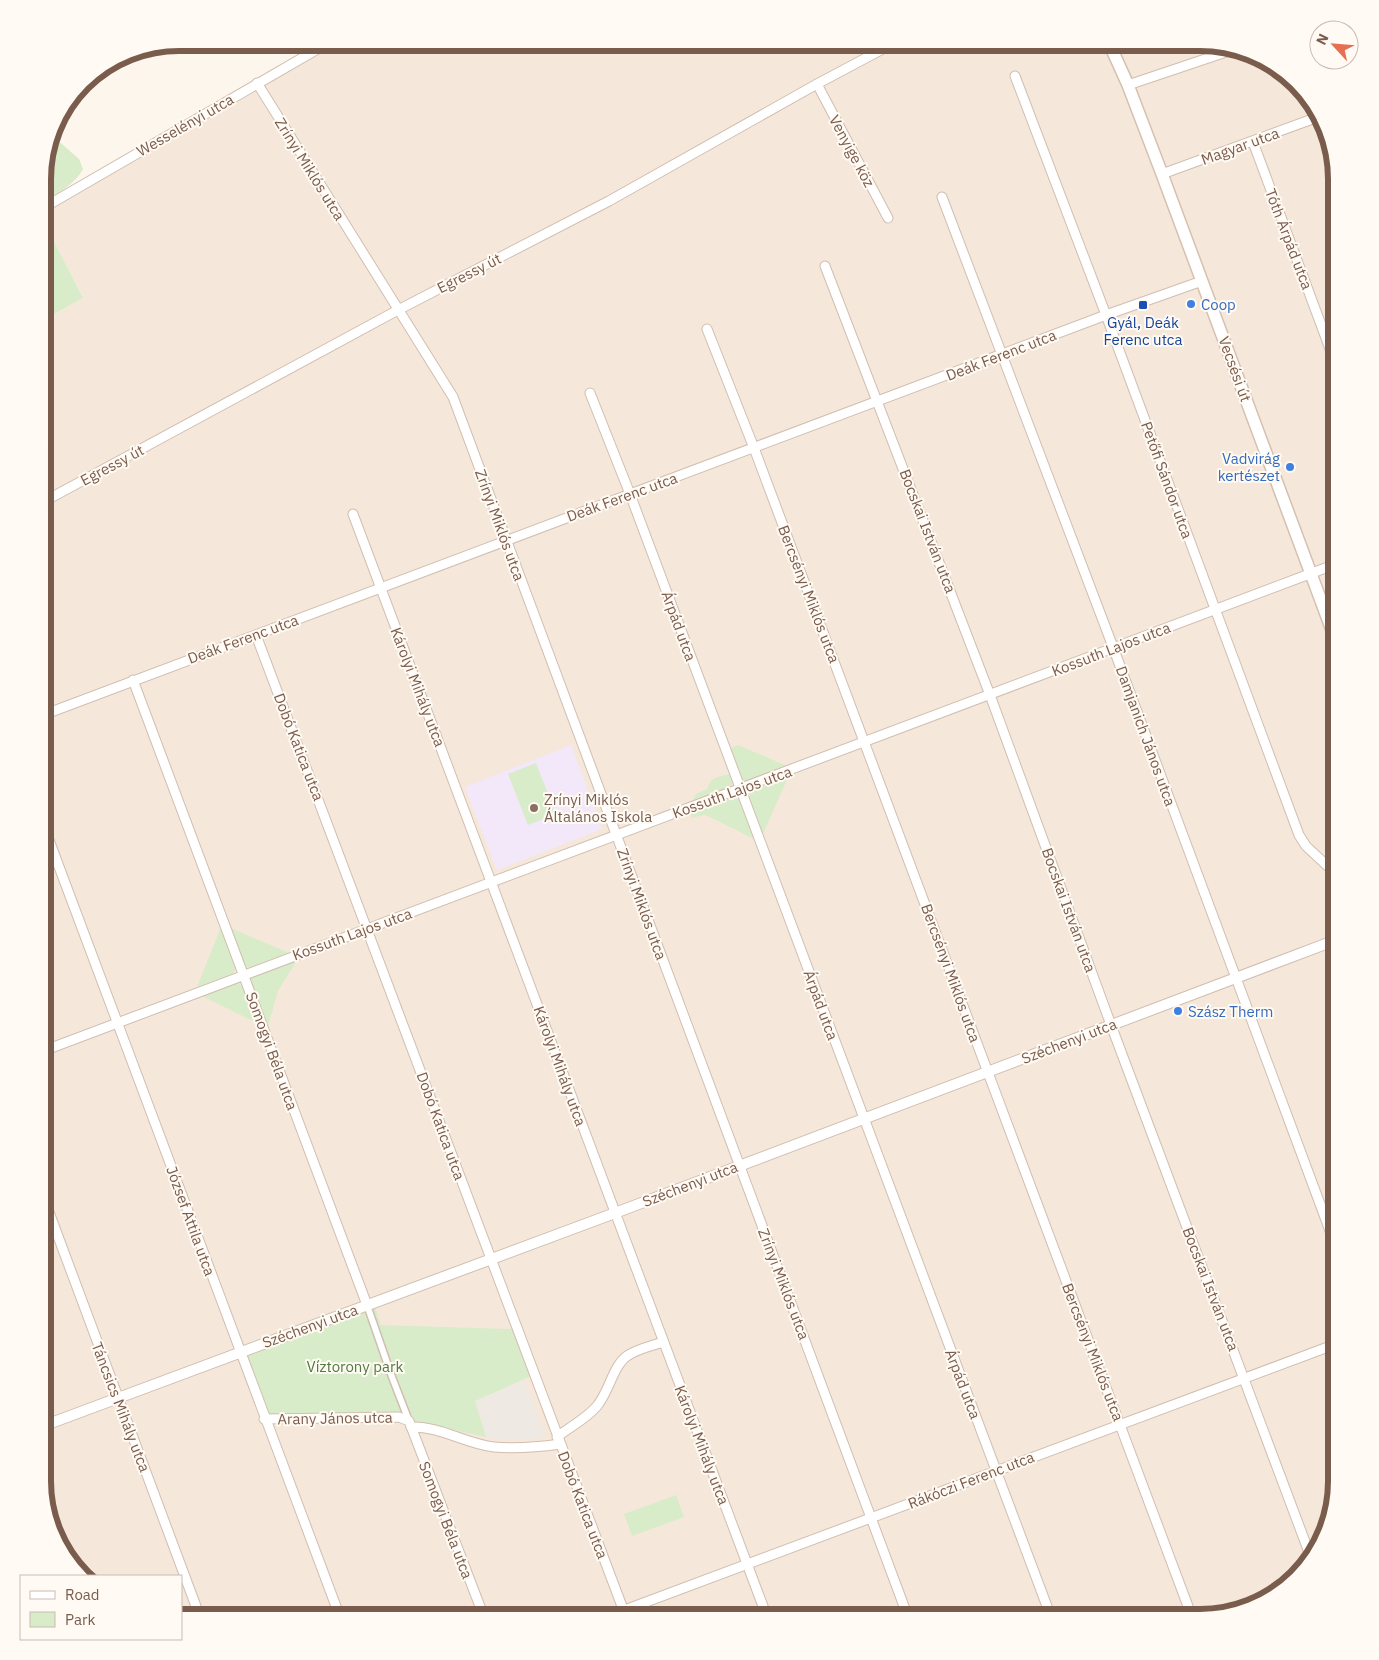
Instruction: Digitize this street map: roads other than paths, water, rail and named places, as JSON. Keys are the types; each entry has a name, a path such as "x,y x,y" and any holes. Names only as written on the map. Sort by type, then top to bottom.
{"main road":[{"name":"Vecsési út","path":"1113,52 1128,85 1162,174 1328,619"}],"street":[{"name":"Wesselényi utca","path":"52,203 312,51"},
{"name":"Egressy út","path":"52,497 398,310 609,201 878,52"},
{"path":"1128,85 1221,54"},
{"name":"Petőfi Sándor utca","path":"1015,76 1106,315 1298,835 1306,846 1328,867"},
{"name":"Zrínyi Miklós utca","path":"257,83 453,397 905,1609"},
{"name":"Venyige köz","path":"817,84 888,218"},
{"name":"Magyar utca","path":"1162,174 1313,119"},
{"name":"Tóth Árpád utca","path":"1253,142 1328,344"},
{"name":"Damjanich János utca","path":"942,197 1113,647 1328,1225"},
{"name":"Bocskai István utca","path":"825,266 990,695 1111,1025 1308,1549"},
{"name":"Deák Ferenc utca","path":"52,711 1106,315 1202,281"},
{"name":"Bercsényi Miklós utca","path":"707,330 754,448 1189,1609"},
{"name":"Árpád utca","path":"590,393 630,494 863,1119 1049,1609"},
{"name":"Károlyi Mihály utca","path":"353,514 764,1609"},
{"name":"Kossuth Lajos utca","path":"51,1048 1328,567"},
{"name":"Dobó Katica utca","path":"256,634 623,1609"},
{"name":"Somogyi Béla utca","path":"133,680 367,1305 390,1374 481,1609"},
{"name":"József Attila utca","path":"51,847 337,1609"},
{"name":"Széchenyi utca","path":"51,1423 615,1213 1328,943"},
{"name":"Táncsics Mihály utca","path":"51,1218 197,1609"},
{"name":"Arany János utca","path":"264,1419 400,1417 420,1427 494,1447 536,1447 559,1440 597,1407 606,1393 618,1366 626,1356 663,1342"},
{"name":"Rákóczi Ferenc utca","path":"637,1609 747,1565 1328,1347"}],"place":[{"name":"Coop","path":"1191,304"},
{"name":"Gyál, Deák Ferenc utca","path":"1143,305"},
{"name":"Vadvirág kertészet","path":"1290,467"},
{"name":"Zrínyi Miklós Általános Iskola","path":"534,808"},
{"name":"Szász Therm","path":"1178,1011"}],"park label":[{"name":"Víztorony park","path":"355,1366"}]}
